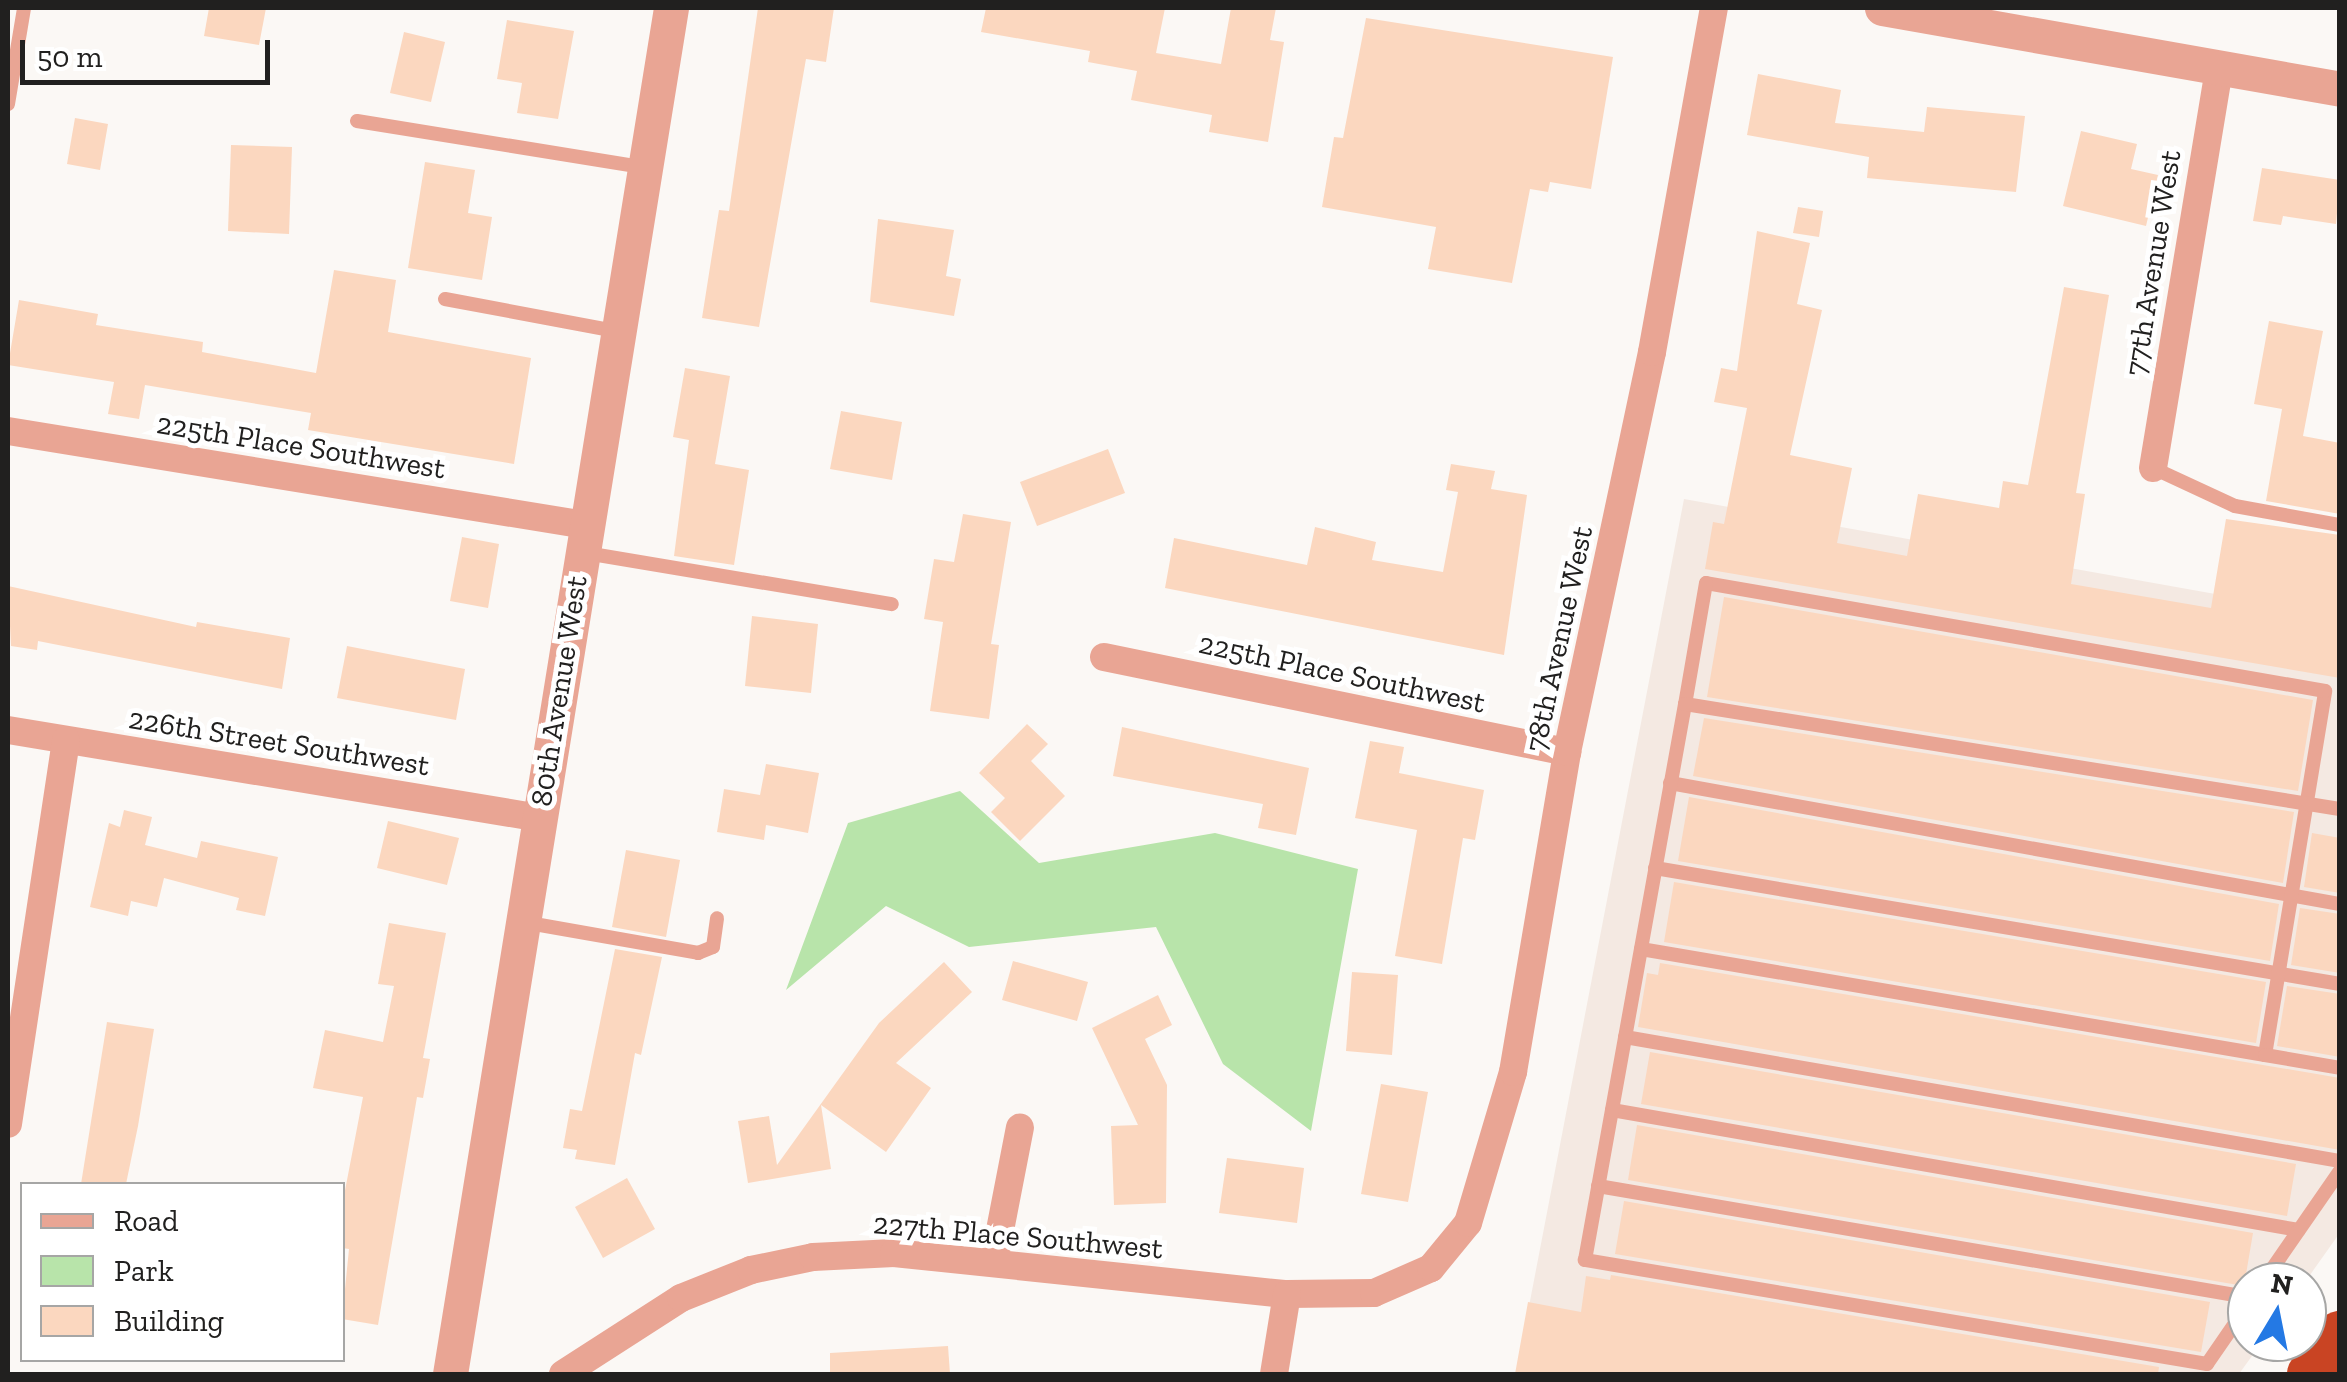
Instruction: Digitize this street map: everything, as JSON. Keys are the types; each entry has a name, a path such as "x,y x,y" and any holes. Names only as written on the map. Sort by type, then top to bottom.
{"highway":[{"path":"2312,1374 2340,1336"}],"street":[{"name":"80th Avenue West","path":"450,1374 582,538 671,8"},
{"name":"78th Avenue West","path":"1431,1268 1468,1223 1493,1153 1567,752 1652,352 1714,8"},
{"path":"1882,8 2340,89"},
{"name":"77th Avenue West","path":"2153,468 2219,69"},
{"name":"225th Place Southwest","path":"8,431 582,538"},
{"name":"225th Place Southwest","path":"1104,657 1567,752"},
{"name":"226th Street Southwest","path":"8,730 540,818"},
{"path":"8,1124 66,740"},
{"path":"994,1262 1020,1127"},
{"name":"227th Place Southwest","path":"564,1374 681,1298 751,1270 813,1256 894,1253 1287,1294 1374,1294 1431,1268"},
{"path":"1274,1374 1287,1294"}],"lane":[{"path":"8,104 24,8"},
{"path":"357,120 643,168"},
{"path":"446,299 617,332"},
{"path":"2153,468 2235,506 2340,525"},
{"path":"582,538 892,604"},
{"path":"2227,1335 2207,1364 1586,1260 1706,583 2325,691 2265,1055"},
{"path":"1685,704 2340,809"},
{"path":"1670,783 2340,904"},
{"path":"1655,868 2340,984"},
{"path":"522,922 698,953 713,948 717,918"},
{"path":"1641,949 2340,1068"},
{"path":"1625,1037 2340,1161"},
{"path":"1612,1110 2299,1230"},
{"path":"2277,1262 2340,1171"},
{"path":"1598,1186 2227,1294"}],"shaded area":[{"path":"1684,499 2339,616 2339,1234 2319,1262 2227,1262 2227,1362 2248,1362 2239,1374 1516,1374"}],"green space":[{"path":"960,791 1039,863 1215,833 1358,869 1311,1131 1223,1064 1156,927 969,947 886,906 786,990 848,823"}],"building":[{"path":"209,8 266,8 259,45 204,36"},
{"path":"758,8 834,8 826,62 806,59 759,327 702,318 719,210 729,211"},
{"path":"986,8 1165,8 1156,53 1221,64 1231,8 1276,8 1270,40 1284,42 1268,142 1209,132 1212,115 1131,100 1137,71 1088,62 1090,51 981,32"},
{"path":"1366,18 1613,57 1591,189 1550,182 1548,192 1530,189 1512,283 1428,269 1436,227 1322,207 1334,137 1343,138"},
{"path":"507,20 574,31 558,119 517,113 522,83 497,79"},
{"path":"404,32 445,42 431,102 390,93"},
{"path":"1758,74 1841,90 1835,123 1924,132 1927,107 2025,116 2016,192 1867,178 1869,157 1747,135"},
{"path":"75,118 108,124 100,170 67,164"},
{"path":"2081,131 2137,144 2131,169 2158,175 2146,226 2063,206"},
{"path":"231,145 292,147 289,234 228,231"},
{"path":"425,162 475,170 468,213 492,217 482,280 408,268"},
{"path":"2262,168 2340,180 2336,224 2283,216 2281,225 2253,221"},
{"path":"1798,207 1823,211 1819,237 1793,233"},
{"path":"878,219 954,230 946,276 961,279 954,316 870,302"},
{"path":"1757,231 1810,243 1797,304 1822,310 1790,455 1852,468 1837,543 1907,556 1918,494 1999,508 2003,481 2028,485 2064,287 2109,295 2076,493 2085,494 2071,584 2211,608 2226,519 2340,535 2340,678 1705,569 1713,522 1724,524 1747,408 1714,402 1721,368 1737,371"},
{"path":"334,270 396,280 388,332 531,358 514,464 308,430 311,413 145,385 139,419 108,414 114,382 8,365 19,300 98,314 96,325 203,342 202,352 316,373"},
{"path":"2269,321 2323,331 2303,436 2340,443 2340,514 2266,501 2282,409 2254,404"},
{"path":"685,368 730,376 715,464 749,470 734,565 674,556 689,440 673,437"},
{"path":"841,411 902,422 892,480 830,469"},
{"path":"1108,449 1125,493 1037,526 1020,482"},
{"path":"1451,464 1495,471 1491,489 1527,495 1504,655 1165,588 1174,538 1307,565 1315,527 1376,542 1372,560 1443,572 1458,492 1446,490"},
{"path":"963,514 1011,522 991,644 999,645 989,719 930,711 943,622 924,619 934,559 954,562"},
{"path":"462,537 499,544 488,608 450,601"},
{"path":"8,586 196,627 197,622 290,638 282,689 38,641 37,650 11,646"},
{"path":"1724,597 2313,700 2298,791 1707,697"},
{"path":"752,616 818,624 811,693 745,686"},
{"path":"347,646 465,669 456,720 337,698"},
{"path":"1704,718 2294,812 2283,883 1693,776"},
{"path":"1027,724 1048,744 1031,761 1065,796 1020,841 991,812 1005,798 979,773"},
{"path":"1122,727 1309,768 1296,835 1258,828 1263,804 1113,776"},
{"path":"1370,741 1404,747 1399,773 1484,790 1475,840 1463,838 1442,964 1395,956 1417,830 1355,818"},
{"path":"766,764 819,773 808,833 766,825 764,840 717,832 724,789 760,795"},
{"path":"1689,797 2279,904 2270,961 1678,861"},
{"path":"124,810 152,817 145,845 197,858 201,841 278,857 265,916 236,910 239,898 164,878 157,907 131,901 128,916 90,907 109,823 120,827"},
{"path":"388,821 459,838 447,885 377,868"},
{"path":"2312,833 2340,838 2340,893 2304,887"},
{"path":"626,850 680,860 666,937 612,927"},
{"path":"1674,882 2266,982 2256,1043 1664,942"},
{"path":"2300,908 2340,914 2340,973 2291,965"},
{"path":"389,923 446,933 423,1058 430,1059 423,1098 417,1097 378,1325 345,1320 349,1249 345,1248 345,1190 363,1097 313,1088 325,1030 383,1042 394,986 378,984"},
{"path":"615,949 662,957 641,1055 635,1053 615,1165 575,1159 577,1150 563,1148 570,1109 582,1111"},
{"path":"1013,961 1088,982 1077,1021 1002,1000"},
{"path":"944,962 972,992 896,1063 931,1088 886,1152 821,1105 831,1169 748,1183 738,1121 769,1116 777,1165 879,1023"},
{"path":"1660,963 2340,1078 2340,1150 1638,1027 1647,973 1658,975"},
{"path":"1352,972 1398,975 1392,1055 1346,1051"},
{"path":"2287,986 2340,994 2340,1057 2277,1046"},
{"path":"1158,995 1172,1025 1145,1039 1167,1085 1166,1203 1114,1205 1111,1126 1138,1125 1092,1028"},
{"path":"107,1022 154,1029 126,1182 81,1182"},
{"path":"1650,1052 2296,1164 2287,1216 1641,1104"},
{"path":"1381,1084 1428,1092 1408,1202 1361,1194"},
{"path":"1637,1125 2253,1233 2248,1262 2227,1262 2227,1283 1628,1180"},
{"path":"1227,1158 1304,1168 1297,1223 1219,1213"},
{"path":"627,1178 655,1229 603,1258 575,1207"},
{"path":"1624,1201 2210,1302 2201,1352 1615,1254"},
{"path":"1611,1275 2159,1367 2158,1374 1515,1374 1528,1302 1581,1312 1586,1276 1610,1280"},
{"path":"948,1346 950,1374 830,1374 830,1353"}]}
